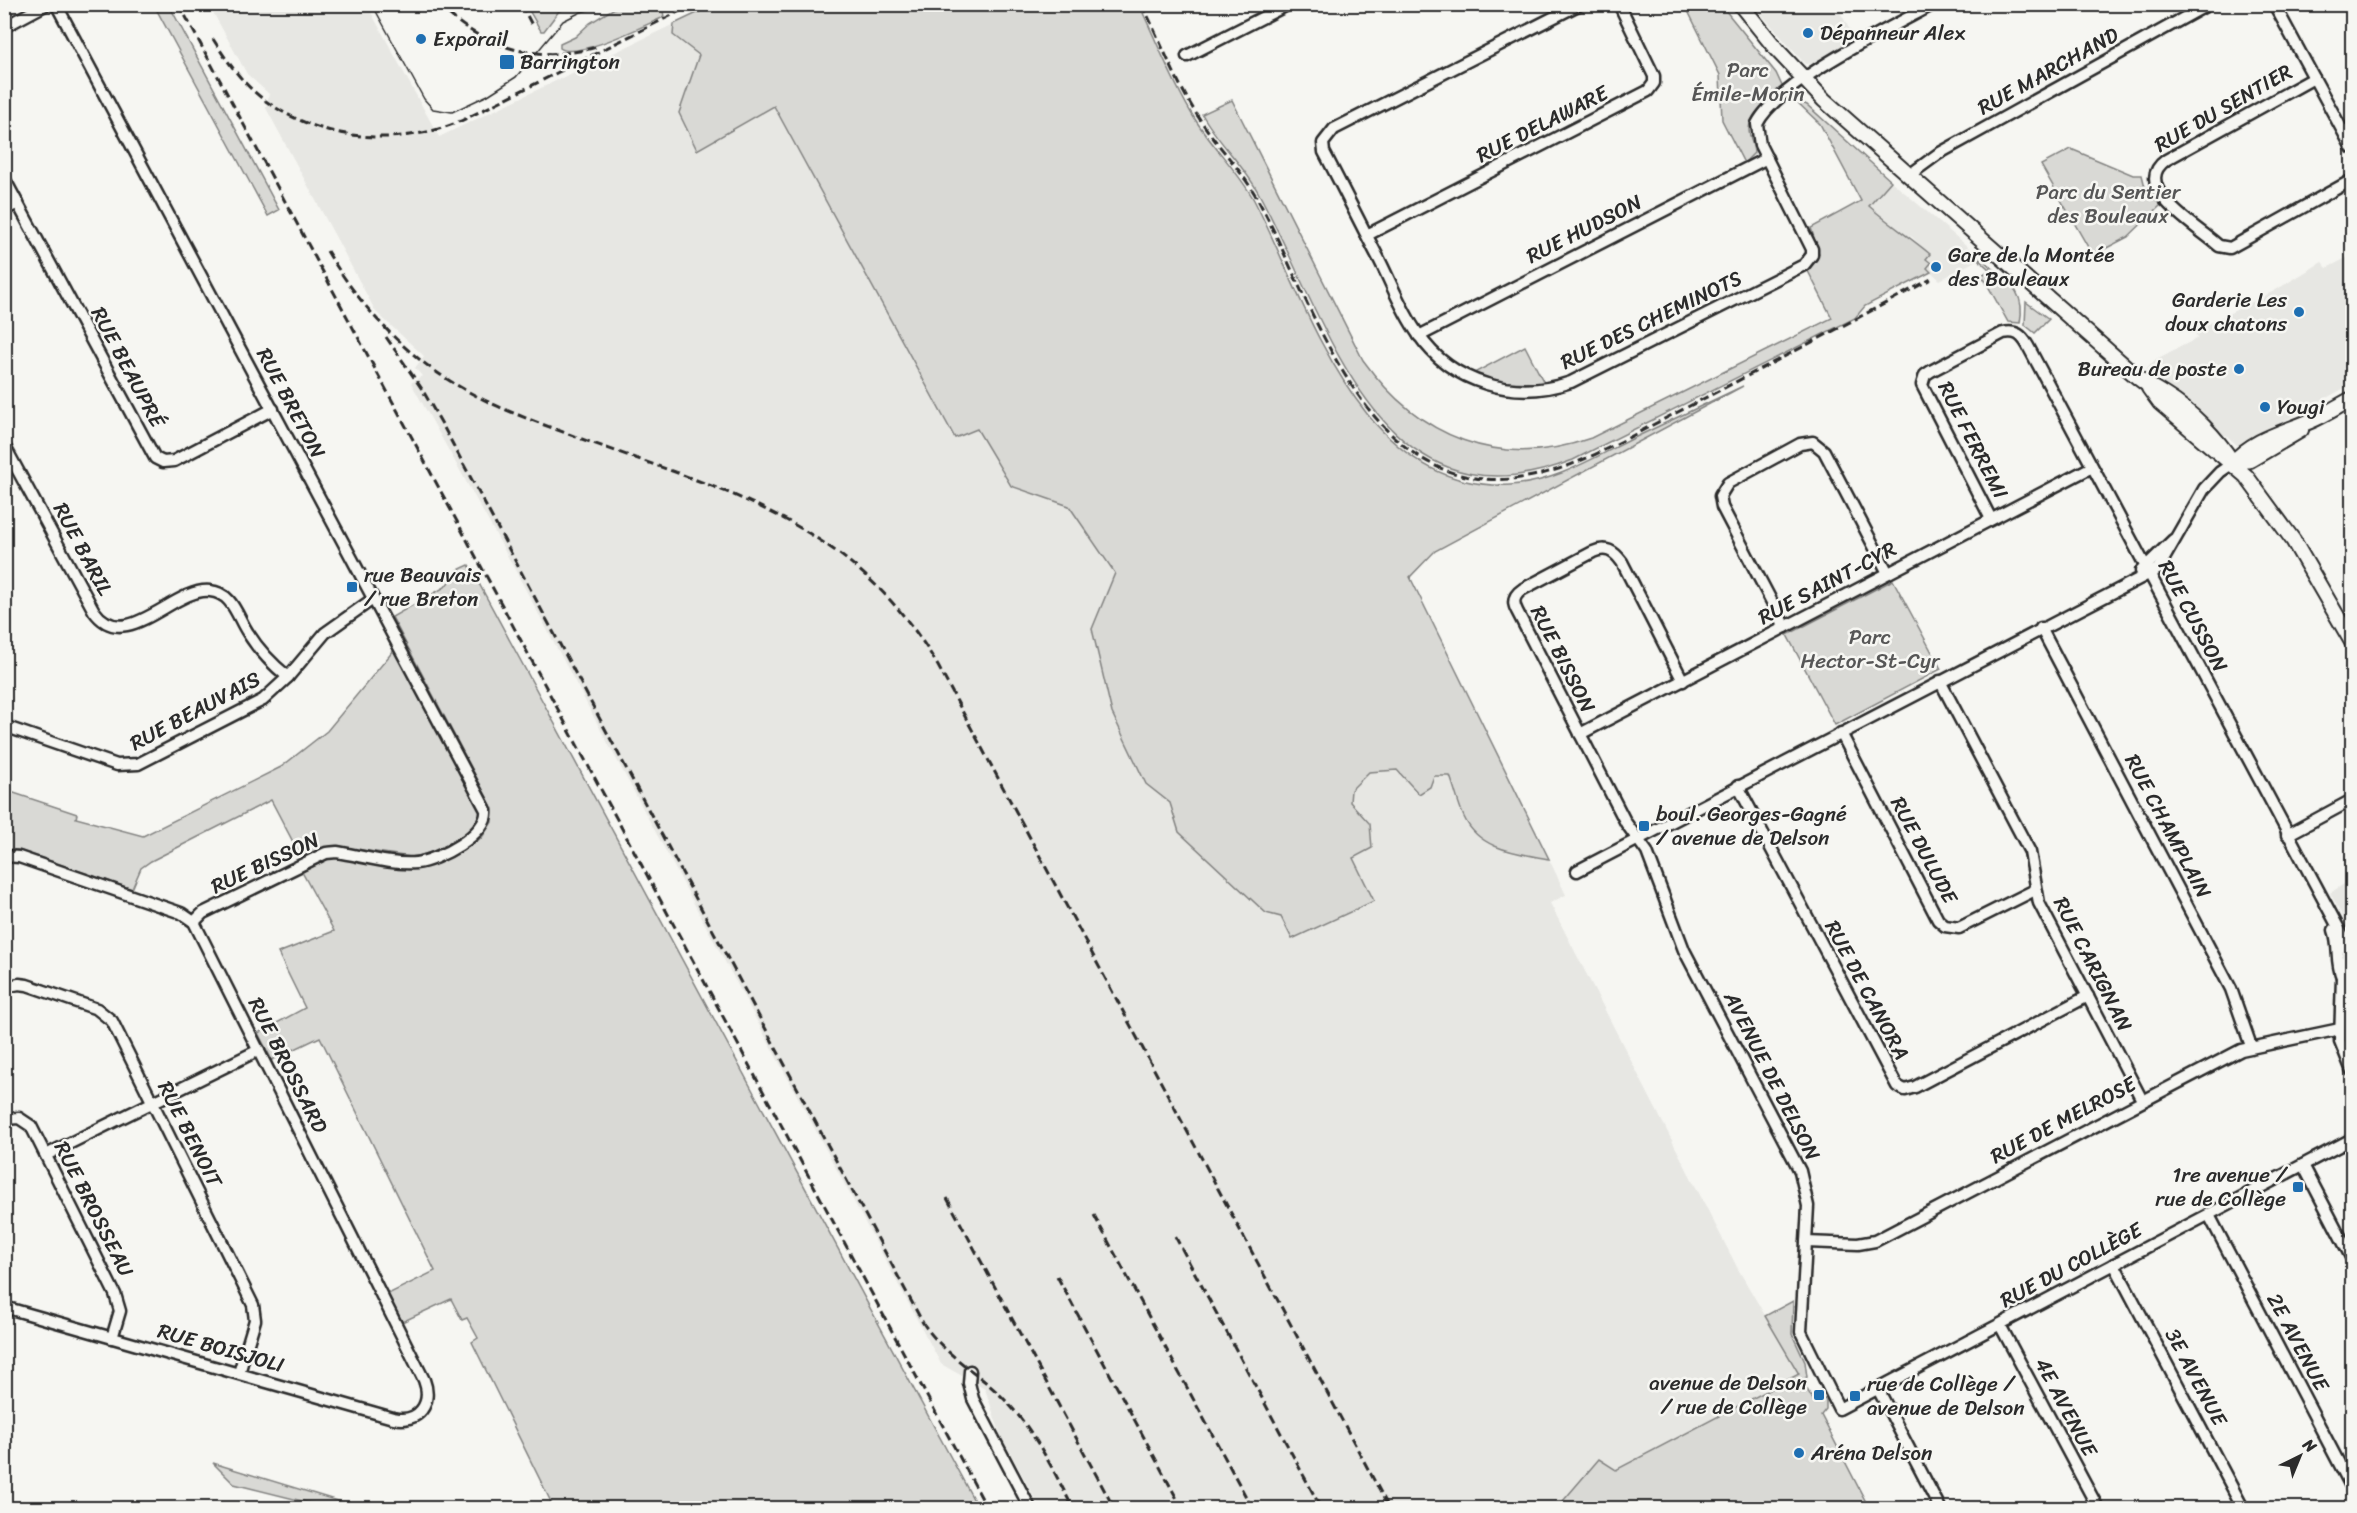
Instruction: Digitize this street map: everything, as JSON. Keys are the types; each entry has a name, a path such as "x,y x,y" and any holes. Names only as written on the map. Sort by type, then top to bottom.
{"street":[{"path":"4,27 47,4"},
{"name":"RUE BRETON","path":"56,4 483,802 486,821"},
{"path":"1188,56 1289,4"},
{"name":"RUE DES CHEMINOTS","path":"1580,4 1329,133 1323,143 1324,152 1419,336 1451,368 1474,380 1510,390 1547,389 1583,377 1797,270 1808,261 1812,249 1758,138 1757,124 1764,113 1804,80"},
{"name":"RUE DELAWARE","path":"1367,236 1648,92 1654,83 1652,70 1619,4"},
{"path":"1740,4 1804,80 1908,176 2148,387 2168,397 2219,442 2293,540 2352,642"},
{"path":"1804,80 1858,45 1934,4"},
{"name":"RUE MARCHAND","path":"1908,176 1938,154 2209,4"},
{"name":"RUE DU SENTIER","path":"2274,4 2352,148"},
{"name":"RUE DU SENTIER","path":"2314,78 2166,160 2156,170 2155,185 2163,197 2213,241 2219,246 2230,249 2352,180"},
{"name":"RUE HUDSON","path":"1419,336 1767,158"},
{"name":"RUE BEAUPRÉ","path":"4,178 155,458 163,462 174,461 273,409"},
{"path":"4,210 18,203"},
{"name":"RUE FERREMI","path":"1991,519 1922,385 1925,375 1970,350 2003,333 2019,334"},
{"name":"RUE CUSSON","path":"2019,334 2028,346 2347,948 2347,968 2342,977 2340,1046 2352,1071"},
{"path":"1577,871 2136,579 2146,570 2162,564 2204,489 2242,452 2276,434 2314,420 2352,399"},
{"path":"1785,627 1722,507 1720,496 1728,483 1800,444 1813,442 1824,450 1888,573"},
{"name":"RUE BARIL","path":"4,445 94,611 102,621 113,626 132,624 194,593 213,591 230,601 253,639 288,677"},
{"name":"RUE SAINT-CYR","path":"1580,734 2092,467"},
{"name":"RUE BISSON","path":"1637,839 1628,826 1516,611 1514,600 1522,589 1605,549 1618,557 1683,681"},
{"name":"RUE BEAUVAIS","path":"4,726 127,766 138,764 263,700 288,677 325,633 373,599"},
{"name":"RUE CHAMPLAIN","path":"2041,628 2231,989 2251,1046"},
{"name":"RUE CARIGNAN","path":"1940,681 2030,852 2035,891 2039,903 2142,1100"},
{"name":"RUE DULUDE","path":"1841,733 1938,920 1945,926 1959,928 2035,891"},
{"name":"RUE DE CANORA","path":"1738,786 1894,1083 1900,1089 1915,1087 2088,996"},
{"path":"2287,835 2352,800"},
{"name":"RUE BISSON","path":"194,922 203,913 322,854 337,852 418,863 474,836 486,821"},
{"name":"AVENUE DE DELSON","path":"1637,839 1647,852 1684,950 1800,1171 1807,1195 1801,1332 1839,1410"},
{"path":"4,856 19,857 181,913 194,922"},
{"name":"RUE BROSSARD","path":"194,922 424,1380 428,1394 424,1408"},
{"name":"RUE BENOIT","path":"4,987 22,984 106,1015 114,1024 253,1305 255,1320 239,1373"},
{"name":"RUE DE MELROSE","path":"1806,1242 1865,1244 1880,1239 2142,1100 2251,1046 2340,1029"},
{"path":"46,1155 259,1050"},
{"name":"RUE BROSSEAU","path":"4,1119 15,1117 28,1123 46,1155 118,1301 120,1311 112,1338"},
{"name":"RUE DU COLLÈGE","path":"1839,1410 2352,1139"},
{"path":"2302,1165 2352,1259"},
{"name":"2E AVENUE","path":"2209,1215 2352,1488"},
{"name":"3E AVENUE","path":"2114,1264 2243,1509"},
{"name":"RUE BOISJOLI","path":"4,1307 400,1420 411,1418 424,1408"},
{"name":"4E AVENUE","path":"2000,1325 2098,1509"},
{"path":"970,1371 969,1380 973,1399 1030,1509"},
{"path":"1878,1389 1940,1509"}],"shaded area":[{"path":"209,5 367,5 439,137 674,24 673,35 699,55 679,113 774,106 955,438 977,429 1011,486 1069,506 1115,573 1092,629 1112,713 1146,784 1170,803 1179,832 1266,913 1281,917 1353,858 1370,824 1350,802 1351,791 1369,772 1397,770 1450,776 1464,818 1507,852 1549,859 1566,895 1550,903 1738,1269 1799,1374 1616,1470 1599,1459 1557,1508 1040,1508 1001,1436 985,1389 941,1364 500,542 411,383 422,376 415,368 424,356 376,312 266,108 269,94 247,74"},
{"path":"1753,5 1836,5 1855,39 1850,42 1852,44 1818,63 1805,64"},
{"path":"1891,181 1981,258 1940,280 1927,268 1926,259 1930,255 1912,237 1900,233 1869,206"},
{"path":"2352,255 2352,384 2238,446 2226,435 2223,436 2146,369 2156,359 2198,338 2194,331 2274,291 2322,262 2327,268"},
{"path":"2352,879 2352,934 2330,893"}],"green space":[{"path":"621,4 662,5 664,17 595,46 568,50 560,48 560,44 575,37 590,23"},
{"path":"154,5 169,5 279,210 268,216"},
{"path":"526,5 575,5 559,11 544,31 541,31"},
{"path":"714,5 1149,5 1151,9 1143,13 1179,91 1200,127 1240,178 1254,200 1296,291 1346,385 1378,426 1414,458 1458,479 1510,485 1559,474 1743,386 1435,551 1410,577 1549,859 1512,852 1479,837 1464,817 1450,776 1434,776 1430,787 1419,794 1397,770 1369,772 1351,790 1350,802 1370,824 1372,848 1353,858 1374,901 1292,939 1281,917 1266,913 1179,832 1170,803 1146,784 1112,713 1092,629 1115,573 1069,506 1011,486 977,429 955,438 774,106 697,150 679,113 699,55 673,35 674,24"},
{"name":"Parc Émile-Morin","path":"1685,5 1721,5 1776,73 1783,88 1753,117 1749,129 1754,153 1744,163 1722,120 1720,75"},
{"path":"1232,100 1363,360 1385,387 1409,409 1435,427 1463,440 1493,448 1524,451 1557,447 1591,438 1832,318 1808,271 1819,254 1811,228 1861,201 1820,124 1795,100 1807,105 1891,181 1869,206 1930,254 1926,259 1931,263 1927,268 1931,272 1865,306 1855,318 1573,460 1506,476 1451,468 1406,443 1369,403 1337,353 1258,192 1202,114"},
{"name":"Parc du Sentier des Bouleaux","path":"2071,149 2133,175 2142,175 2146,191 2161,205 2128,237 2095,254 2088,247 2041,165"},
{"path":"1981,258 2017,293 2021,311 2020,323 2008,322 1982,275 1990,270 1978,259"},
{"path":"2026,302 2049,319 2035,333 2025,325"},
{"path":"1525,346 1544,383 1500,382 1474,373"},
{"path":"469,565 978,1508 554,1508 472,1342 478,1338 467,1318 462,1320 451,1299 402,1322 388,1294 435,1271 320,1037 272,1060 258,1033 305,1008 278,953 334,931 302,872 318,862 334,858 413,868 430,865 481,839 492,822 491,805 392,617 445,587 458,570"},
{"name":"Parc Hector-St-Cyr","path":"1893,580 1941,669 1835,725 1787,635"},
{"path":"394,650 480,807 481,816 475,828 453,842 435,851 411,857 334,846 301,857 271,800 151,861 141,868 132,889 18,850 5,849 5,790 77,814 76,818 143,836 281,767 327,731"},
{"path":"1793,1301 1792,1334 1805,1362 1807,1377 1802,1380 1813,1400 1820,1397 1826,1400 1826,1409 1821,1415 1869,1508 1557,1508 1599,1459 1616,1470 1799,1374 1765,1316"},
{"path":"213,1463 361,1508 330,1508 234,1484"}],"tram line":[{"path":"372,4 424,99 433,109 452,112 488,95 516,77 563,21 581,12 610,4"}],"railway":[{"path":"179,4 987,1508"},
{"path":"439,4 472,32 511,48 553,54 596,47"},
{"path":"521,4 533,27"},
{"path":"213,39 248,86 285,113 334,132 385,137 437,130 461,121 694,4"},
{"path":"1142,4 1191,105 1257,198 1325,339 1352,386 1384,427 1421,458 1466,476 1520,478 1560,469 1579,461 1617,444 1931,279"},
{"path":"327,251 367,308 399,342 455,384 511,412 679,473 778,516 823,542 865,575 904,616 938,666 1389,1508"},
{"path":"386,337 422,389 442,424 923,1323 941,1345 994,1389 1015,1411 1043,1451 1073,1508"},
{"path":"947,1198 1114,1508"},
{"path":"1094,1215 1252,1508"},
{"path":"1175,1236 1321,1508"},
{"path":"1057,1276 1182,1508"}],"place":[{"name":"Dépanneur Alex","path":"1808,33"},
{"name":"Exporail","path":"421,39"},
{"name":"Barrington","path":"507,62"},
{"name":"Gare de la Montée des Bouleaux","path":"1936,267"},
{"name":"Garderie Les doux chatons","path":"2299,312"},
{"name":"Bureau de poste","path":"2239,369"},
{"name":"Yougi","path":"2265,407"},
{"name":"rue Beauvais / rue Breton","path":"352,587"},
{"name":"boul. Georges-Gagné / avenue de Delson","path":"1644,826"},
{"name":"1re avenue / rue de Collège","path":"2298,1187"},
{"name":"avenue de Delson / rue de Collège","path":"1819,1395"},
{"name":"rue de Collège / avenue de Delson","path":"1855,1396"},
{"name":"Aréna Delson","path":"1799,1453"}]}
